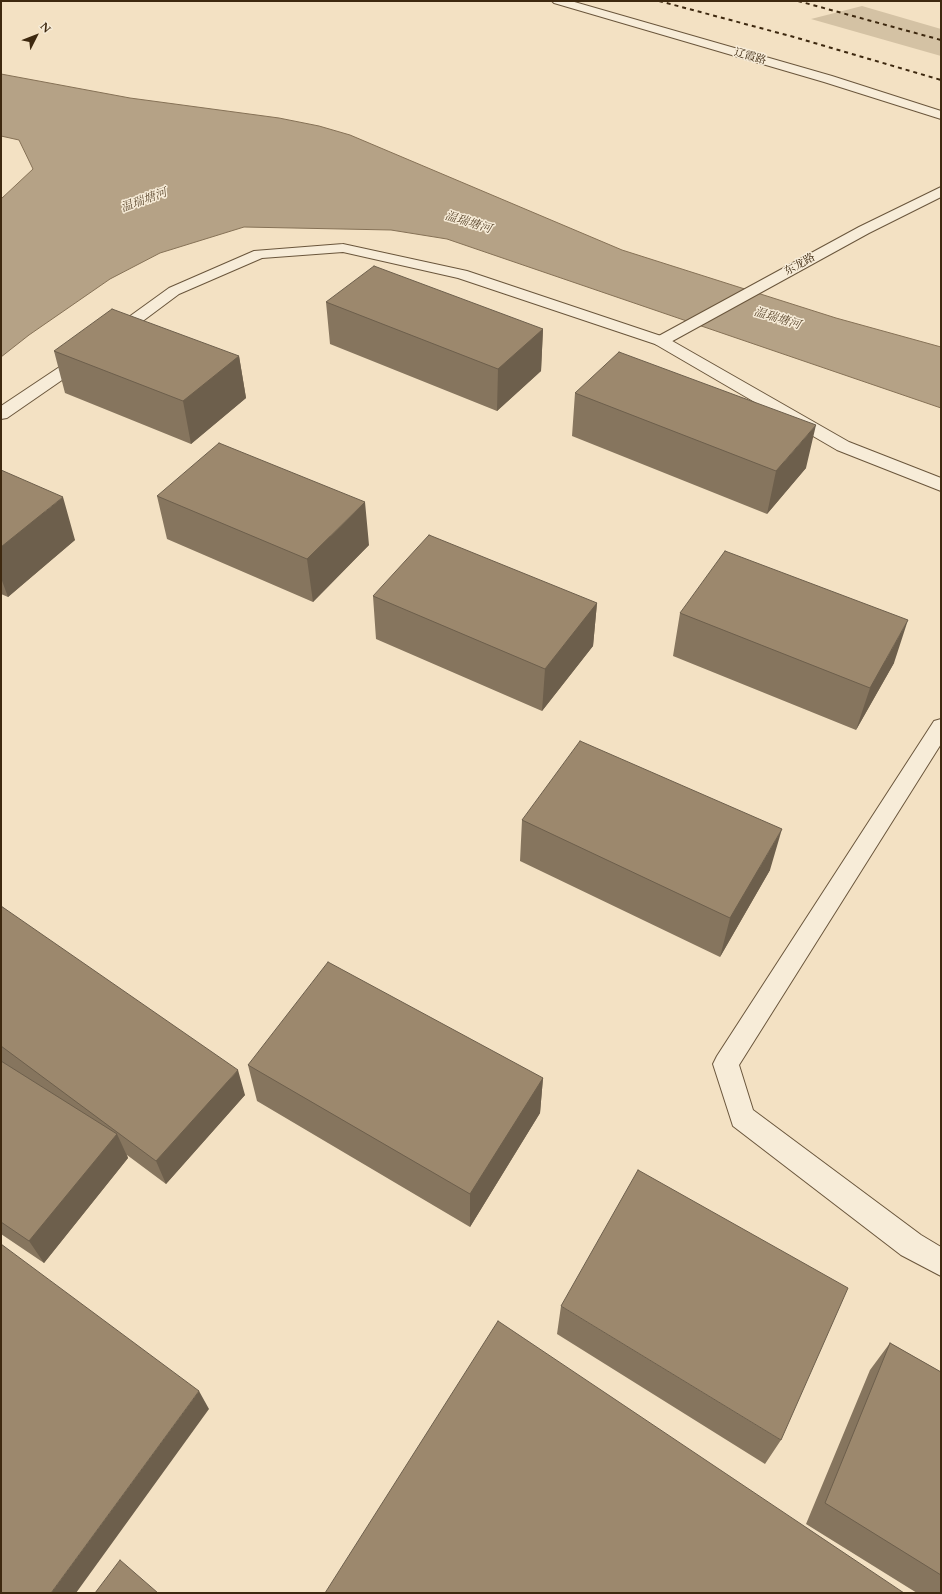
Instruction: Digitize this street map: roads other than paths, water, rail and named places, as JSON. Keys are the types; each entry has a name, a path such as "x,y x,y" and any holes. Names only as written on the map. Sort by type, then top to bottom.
{"street":[{"name":"辽霞路","path":"558,1 828,79 941,115"},
{"name":"东龙路","path":"661,341 864,230 941,191"},
{"path":"1,414 174,291 259,254 343,248 462,274 661,341 843,446 941,485"},
{"path":"941,726 726,1064 742,1117 911,1245 941,1262"}],"water":[{"name":"温瑞塘河","path":"1,74 130,98 279,118 319,126 350,135 622,250 836,318 941,347 941,408 447,239 391,230 244,227 160,253 110,279 29,335 1,357 1,199 33,169 19,140 1,136"}],"railway":[{"path":"659,1 794,37 941,80"},
{"path":"798,1 941,40"}]}
